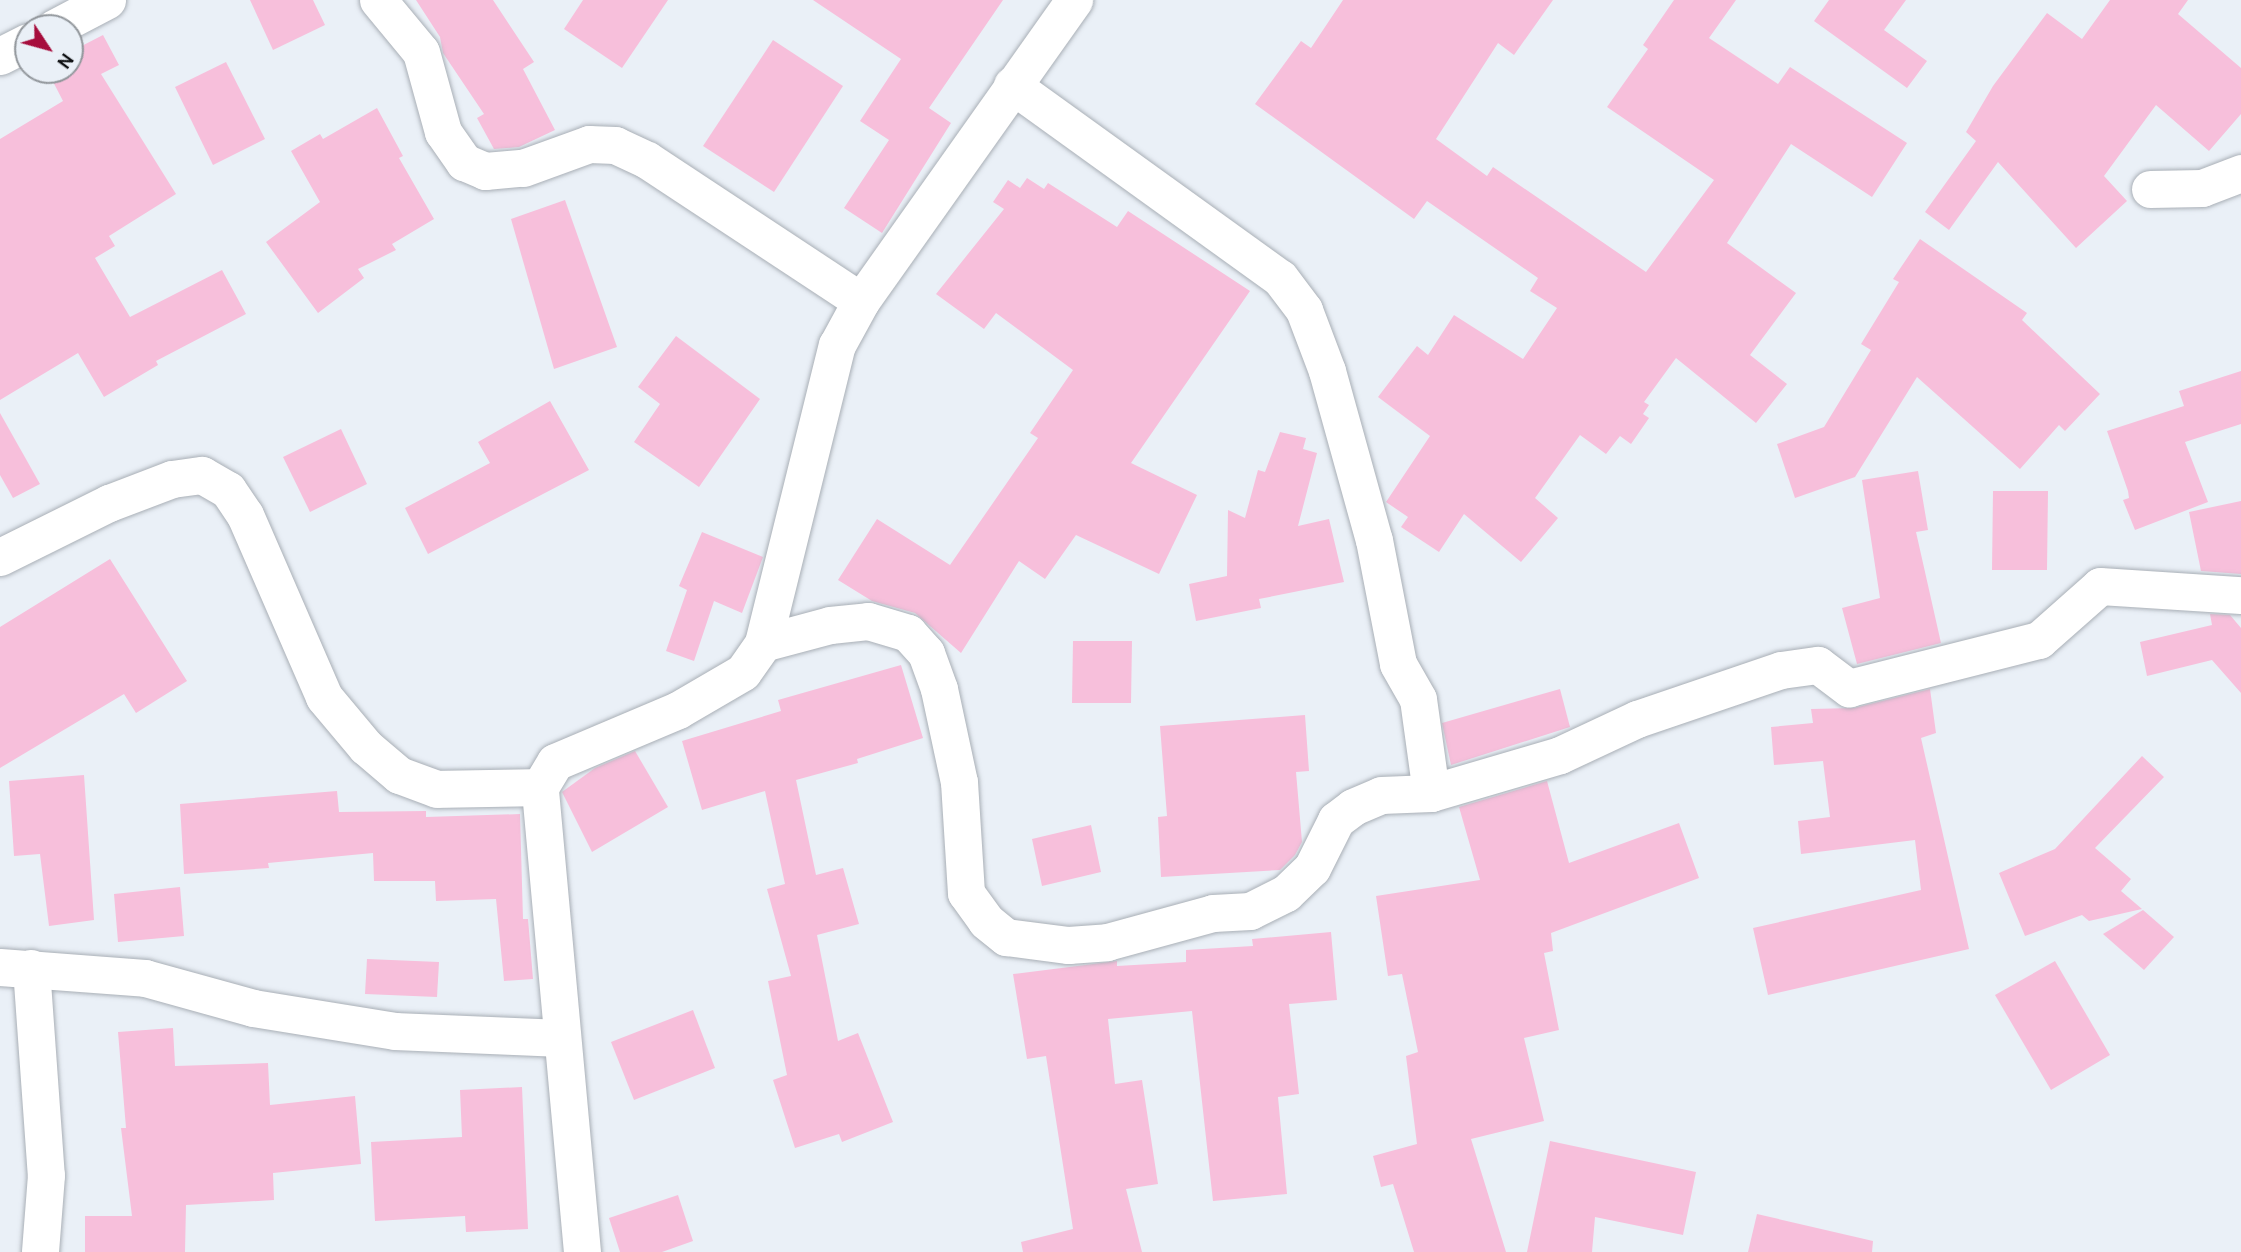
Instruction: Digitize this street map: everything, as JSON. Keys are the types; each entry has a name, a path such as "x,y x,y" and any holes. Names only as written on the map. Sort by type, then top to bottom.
{"street":[{"path":"80,14 107,0"},
{"path":"378,0 421,52 443,132 464,162 485,171 523,168 589,144 615,145 647,160 861,301"},
{"path":"582,1252 540,787 555,762 678,710 743,672 763,643 837,345 861,301 1074,0"},
{"path":"1012,85 1280,278 1304,310 1327,371 1374,540 1398,664 1418,699 1431,793"},
{"path":"2150,190 2202,188 2241,173"},
{"path":"0,557 108,503 172,480 202,475 228,490 245,515 324,696 366,747 399,775 437,789 540,787"},
{"path":"763,643 830,625 868,621 908,633 926,653 939,689 959,782 967,893 986,921 1006,937 1041,944 1107,942 1170,922 1250,911 1286,893 1312,868 1336,820 1353,807 1381,795 1431,793 1560,755 1637,719 1781,670 1818,665 1849,688 2039,640 2100,586 2241,595"},
{"path":"40,1252 46,1175 15,967 145,978 253,1008 395,1031 561,1038"}],"building":[{"path":"250,0 313,0 325,25 273,50"},
{"path":"416,0 493,0 534,62 523,69 555,130 519,147 494,149 477,118 484,114 443,53 440,37"},
{"path":"583,0 668,0 622,68 564,29"},
{"path":"813,0 1003,0 929,108 951,123 882,233 844,208 889,140 860,121 901,59"},
{"path":"1343,0 1553,0 1514,55 1498,43 1436,139 1487,176 1493,167 1646,272 1714,180 1607,107 1648,49 1643,45 1674,0 1736,0 1709,38 1778,84 1790,67 1907,143 1872,197 1791,144 1727,243 1796,293 1750,355 1787,384 1756,423 1676,358 1644,402 1649,405 1643,414 1649,418 1631,444 1620,436 1606,454 1580,435 1535,498 1558,518 1521,562 1464,514 1439,552 1401,527 1408,517 1386,502 1430,436 1378,397 1417,346 1428,355 1454,315 1523,359 1557,308 1530,291 1538,278 1427,201 1414,219 1255,104 1301,41 1311,48"},
{"path":"1829,0 1906,0 1884,30 1927,61 1907,88 1814,21"},
{"path":"2110,0 2188,0 2178,14 2241,68 2241,114 2209,151 2156,105 2104,176 2127,201 2076,248 1998,162 1949,230 1925,212 1976,141 1966,132 1993,86 2047,13 2082,39"},
{"path":"103,35 119,65 101,74 176,194 109,236 115,246 95,258 130,317 222,270 246,314 156,361 158,365 104,397 78,353 0,400 0,139 63,101 54,84 84,84 84,45"},
{"path":"773,40 843,86 774,192 703,146"},
{"path":"226,62 265,139 213,165 175,87"},
{"path":"377,108 403,156 399,158 434,219 392,244 396,250 358,269 364,278 318,313 266,242 320,202 291,151 320,134 323,139"},
{"path":"1027,178 1044,189 1048,183 1117,227 1128,211 1250,291 1131,463 1197,495 1159,574 1076,535 1045,579 1019,561 961,653 915,613 872,601 838,580 877,519 950,565 1038,438 1030,433 1073,370 996,313 984,329 936,294 1004,209 993,202 1008,180 1020,188"},
{"path":"565,200 617,347 554,369 511,219"},
{"path":"1920,239 2027,313 2022,320 2100,394 2065,431 2059,425 2020,469 1917,377 1855,477 1795,498 1777,444 1824,427 1871,350 1861,344 1899,282 1893,279"},
{"path":"676,336 760,399 699,487 634,442 660,404 638,387"},
{"path":"2241,371 2241,424 2185,442 2208,502 2135,530 2123,500 2129,498 2128,491 2107,431 2184,406 2179,391"},
{"path":"550,401 589,470 428,554 405,508 490,463 478,442"},
{"path":"0,413 40,484 13,498 0,475"},
{"path":"341,429 367,484 310,512 283,457"},
{"path":"1280,432 1306,438 1303,449 1317,453 1298,526 1329,519 1344,582 1259,599 1261,608 1196,621 1189,584 1227,576 1228,510 1245,518 1258,470 1265,472"},
{"path":"1918,471 1928,530 1916,532 1941,643 1857,664 1842,608 1880,598 1862,480"},
{"path":"1993,491 2048,491 2047,570 1992,570"},
{"path":"2241,501 2241,574 2201,571 2189,512"},
{"path":"702,532 763,557 742,613 714,601 694,661 666,651 687,590 679,586"},
{"path":"110,559 187,681 136,713 124,694 0,768 0,627"},
{"path":"2210,614 2230,615 2241,628 2241,693 2212,660 2147,676 2140,642 2212,625"},
{"path":"1073,641 1132,641 1131,703 1072,703"},
{"path":"901,665 923,738 857,759 858,763 796,780 816,875 843,868 859,924 817,935 838,1041 858,1033 893,1122 842,1142 839,1134 795,1148 773,1080 787,1075 768,981 791,976 767,889 785,884 765,791 702,810 682,741 781,711 778,700"},
{"path":"1560,689 1570,727 1451,765 1442,723"},
{"path":"1930,689 1936,733 1921,738 1969,949 1768,995 1753,928 1921,890 1915,840 1801,854 1798,821 1830,817 1823,761 1774,765 1771,727 1813,723 1811,709 1854,708"},
{"path":"1305,715 1309,771 1296,772 1302,842 1295,855 1280,870 1161,877 1158,817 1167,816 1160,726"},
{"path":"635,751 668,807 592,852 562,792 595,768"},
{"path":"2142,756 2164,777 2095,848 2131,879 2121,891 2142,909 2089,921 2082,915 2025,936 1999,873 2055,849"},
{"path":"84,775 94,920 49,926 40,854 14,856 9,781"},
{"path":"1547,781 1569,863 1679,823 1699,878 1551,933 1553,951 1544,953 1559,1030 1524,1038 1544,1121 1471,1139 1506,1252 1414,1252 1393,1184 1381,1187 1373,1156 1417,1144 1406,1056 1418,1052 1402,974 1388,976 1376,896 1480,880 1459,807"},
{"path":"337,791 339,812 426,811 426,817 520,814 523,919 528,919 533,979 504,981 496,899 436,901 435,881 374,881 373,853 268,863 269,868 184,874 180,804"},
{"path":"1091,825 1101,872 1042,886 1032,839"},
{"path":"180,887 184,936 118,942 114,894"},
{"path":"2143,910 2174,937 2144,970 2103,934"},
{"path":"1331,932 1337,1000 1289,1004 1299,1094 1278,1097 1287,1194 1213,1201 1192,1011 1108,1019 1115,1084 1142,1080 1158,1184 1126,1189 1142,1252 1023,1252 1021,1242 1073,1229 1046,1056 1027,1059 1013,974 1117,961 1117,966 1186,962 1186,950 1253,946 1252,939"},
{"path":"367,959 439,962 437,997 365,994"},
{"path":"2055,961 2110,1055 2051,1090 1995,995"},
{"path":"693,1010 715,1068 634,1100 611,1042"},
{"path":"173,1028 175,1066 268,1063 270,1105 355,1096 361,1164 273,1173 274,1200 186,1205 185,1252 85,1252 85,1216 132,1216 121,1128 126,1128 118,1032"},
{"path":"522,1087 528,1229 466,1232 465,1216 375,1221 371,1142 462,1137 460,1090"},
{"path":"1550,1141 1696,1172 1683,1235 1595,1217 1592,1252 1527,1252"},
{"path":"678,1195 693,1241 662,1252 620,1252 609,1218"},
{"path":"1757,1214 1873,1241 1872,1252 1748,1252"}]}
